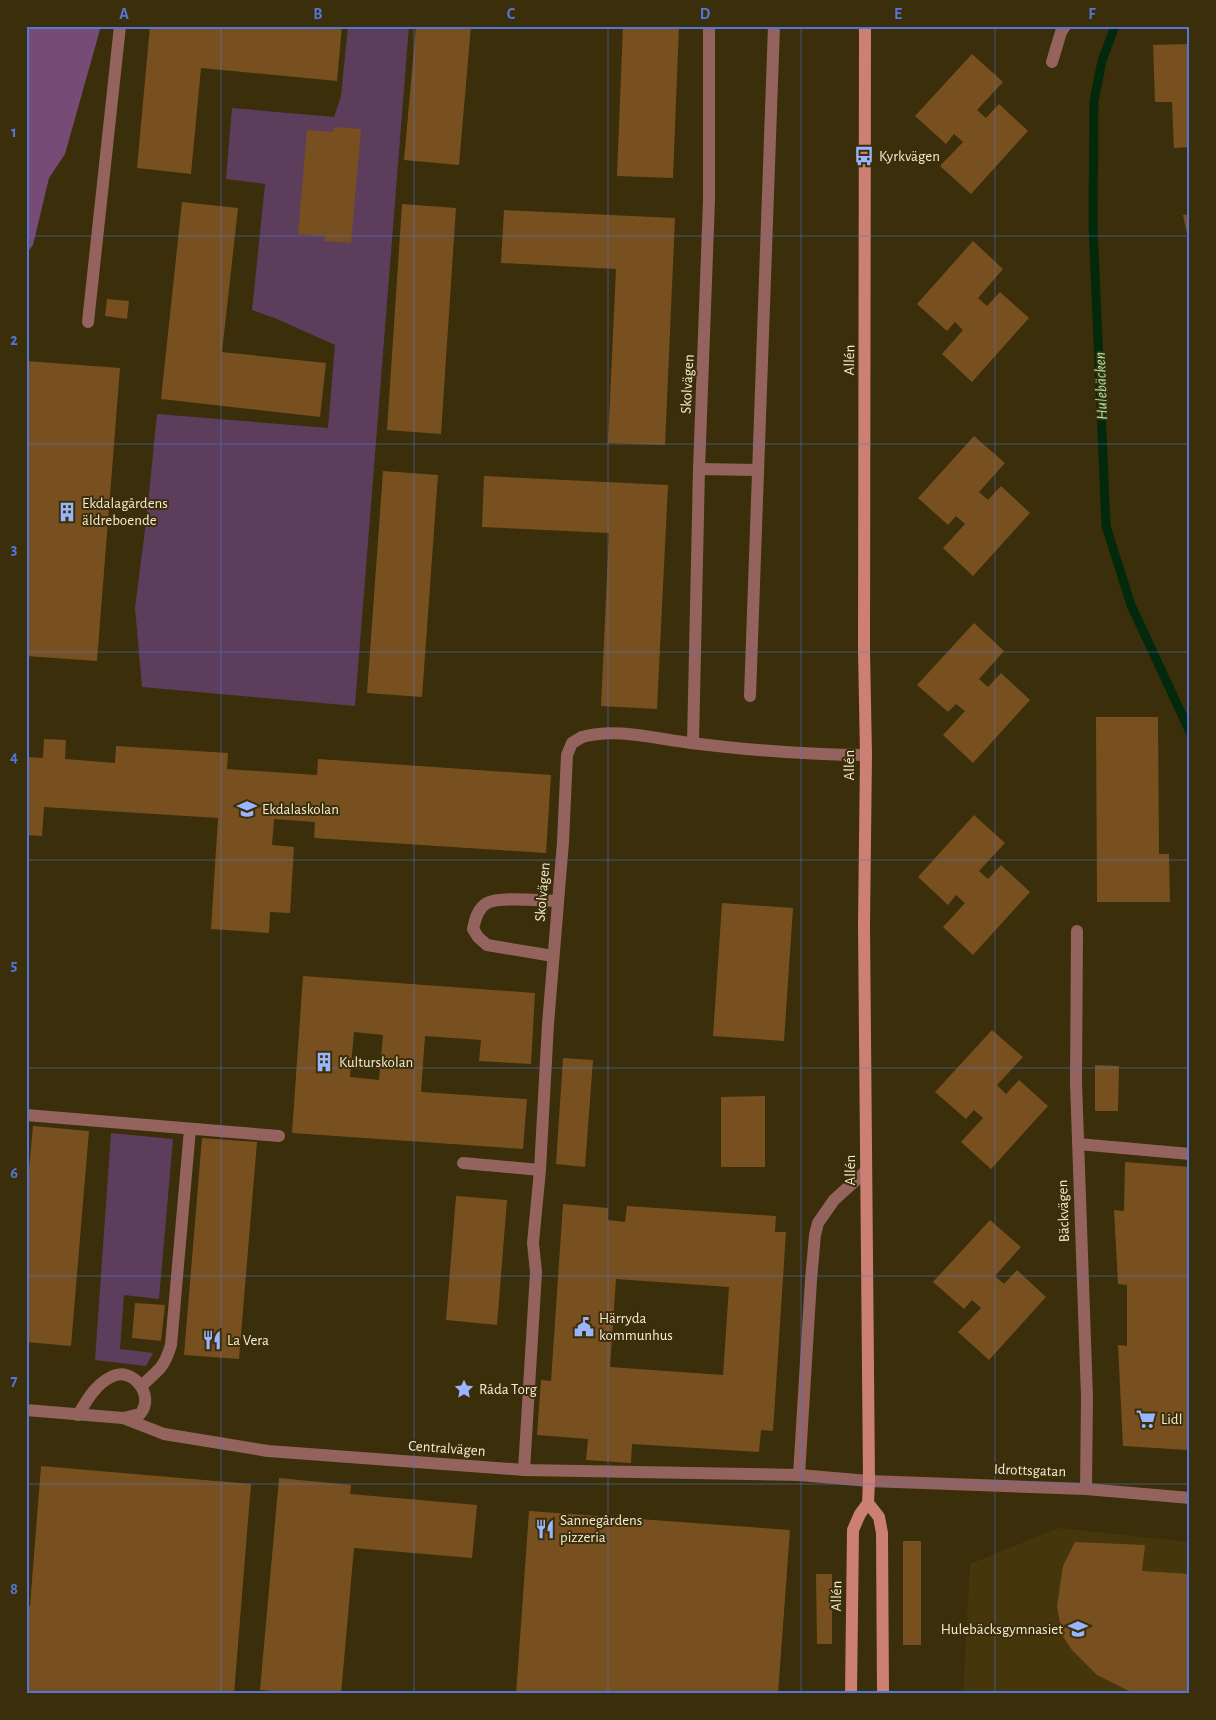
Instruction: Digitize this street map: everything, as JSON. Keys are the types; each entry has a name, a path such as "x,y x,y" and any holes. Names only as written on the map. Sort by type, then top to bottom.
{"street":[{"path":"88,322 120,26"},
{"name":"Skolvägen","path":"693,744 699,469 709,200 710,26"},
{"path":"750,696 774,26"},
{"name":"Allén","path":"852,1694 853,1530 860,1514 868,1503 869,1481 864,925 866,755 864,650 865,26"},
{"path":"1052,62 1065,26"},
{"path":"699,469 758,470"},
{"name":"Skolvägen","path":"524,1470 536,1272 533,1243 540,1170 568,755 572,743 582,737 605,732 693,744 820,755 866,755"},
{"path":"553,956 488,945 478,937 473,929 480,909 488,902 498,899 558,901"},
{"name":"Bäckvägen","path":"1077,931 1075,1008 1087,1397 1086,1489"},
{"path":"26,1116 279,1136"},
{"path":"141,1386 160,1370 166,1361 171,1345 190,1129"},
{"path":"1078,1144 1190,1154"},
{"path":"463,1163 540,1170"},
{"path":"799,1475 815,1235 818,1223 834,1200 866,1171"},
{"path":"78,1415 90,1394 112,1375 124,1375 136,1380 141,1386 144,1390 146,1403 142,1413 124,1418"},
{"name":"Centralvägen","path":"26,1410 124,1418 164,1434 268,1451 524,1470 799,1475 869,1481"},
{"name":"Idrottsgatan","path":"869,1481 1086,1489 1190,1498"},
{"path":"868,1503 879,1517 882,1532 883,1694"}],"shaded area":[{"path":"26,26 101,26 65,154 49,178 33,245 26,254"},
{"path":"348,26 409,26 355,706 142,687 135,608 157,414 328,428 335,345 252,310 265,184 226,179 232,108 334,117 341,96"},
{"path":"111,1133 173,1139 159,1299 124,1295 120,1349 153,1353 146,1366 95,1360"},
{"name":"Hulebäcksgymnasiet","path":"1059,1528 1190,1542 1190,1694 963,1694 970,1564"}],"building":[{"path":"150,26 342,26 337,81 201,68 191,174 137,168"},
{"path":"416,26 471,26 459,165 404,160"},
{"path":"623,26 679,26 673,178 617,176"},
{"path":"1190,44 1190,147 1174,148 1172,102 1155,102 1153,45"},
{"path":"972,54 1003,82 977,110 986,118 999,104 1028,131 971,194 940,166 963,142 954,134 946,144 915,116"},
{"path":"334,127 361,129 351,243 324,241 325,236 298,234 307,130 334,132"},
{"path":"182,202 238,208 222,352 326,363 320,417 161,399"},
{"path":"402,204 456,208 441,434 387,430"},
{"path":"504,210 675,218 665,445 608,443 616,269 501,263"},
{"path":"1190,214 1190,244 1189,244 1183,215"},
{"path":"973,241 1003,269 978,298 987,306 1000,292 1029,318 972,382 942,354 963,330 955,322 947,331 917,304"},
{"path":"107,299 129,301 127,319 105,316"},
{"name":"Ekdalagårdens äldreboende","path":"26,361 120,368 97,661 26,656"},
{"path":"974,436 1005,463 979,492 988,500 1001,486 1030,513 973,576 943,548 965,524 956,516 948,525 918,498"},
{"path":"383,471 438,475 422,697 367,693"},
{"path":"484,476 668,485 657,709 601,706 609,533 482,527"},
{"path":"974,623 1004,651 979,679 988,687 1001,673 1030,700 973,763 943,735 965,711 956,704 948,712 917,685"},
{"path":"1096,717 1158,717 1159,854 1169,854 1170,902 1097,902"},
{"path":"44,739 66,740 65,759 115,763 116,746 228,753 227,769 317,775 318,759 551,775 546,853 314,838 315,822 274,819 272,845 294,847 290,913 270,912 269,933 211,929 218,818 44,807 42,836 26,835 26,757 43,758"},
{"path":"974,815 1005,843 979,871 988,879 1001,865 1030,892 973,955 943,927 965,903 956,895 948,905 918,877"},
{"path":"722,903 793,908 784,1041 713,1036"},
{"name":"Kulturskolan","path":"303,976 535,993 531,1064 479,1061 481,1040 425,1036 421,1092 527,1099 523,1149 292,1133","holes":["354,1032 383,1035 379,1080 350,1077"]},
{"path":"992,1030 1023,1057 997,1085 1006,1094 1019,1080 1048,1106 991,1169 961,1142 983,1118 974,1110 966,1119 935,1092"},
{"path":"563,1058 593,1060 585,1167 556,1164"},
{"path":"1095,1065 1119,1066 1118,1111 1095,1111"},
{"path":"765,1096 765,1167 721,1167 721,1097"},
{"path":"33,1126 89,1131 71,1346 26,1342 26,1201"},
{"path":"202,1138 257,1142 239,1359 184,1355"},
{"path":"1125,1162 1190,1167 1190,1461 1187,1461 1188,1450 1123,1446 1118,1345 1127,1346 1127,1285 1118,1284 1114,1210 1124,1211"},
{"path":"456,1196 507,1200 497,1325 446,1320"},
{"name":"Härryda kommunhus","path":"563,1204 608,1208 608,1220 625,1222 627,1206 776,1216 775,1232 786,1232 773,1431 761,1430 759,1452 632,1444 631,1463 586,1460 588,1439 537,1435 541,1380 551,1381","holes":["616,1279 729,1287 723,1375 610,1367"]},
{"path":"990,1220 1021,1247 995,1276 1004,1284 1017,1270 1046,1297 989,1360 958,1332 981,1308 972,1300 964,1309 933,1282"},
{"path":"135,1303 165,1305 161,1341 132,1338"},
{"path":"41,1466 251,1484 234,1694 26,1694 26,1606 30,1606"},
{"path":"279,1478 351,1485 350,1494 477,1505 472,1558 354,1548 341,1694 307,1694 260,1690"},
{"path":"529,1511 790,1530 778,1694 516,1694"},
{"path":"903,1541 921,1541 921,1645 903,1645"},
{"path":"1075,1542 1145,1545 1142,1571 1190,1574 1190,1694 1139,1694 1131,1692 1097,1675 1072,1650 1062,1635 1057,1606 1063,1566"},
{"path":"816,1574 832,1574 832,1644 817,1644"}],"waterway":[{"name":"Hulebäcken","path":"1115,26 1102,61 1094,101 1093,225 1106,526 1131,605 1190,732"}],"place":[{"name":"Kyrkvägen","path":"864,156"},
{"name":"Ekdalagårdens äldreboende","path":"67,512"},
{"name":"Ekdalaskolan","path":"247,809"},
{"name":"Kulturskolan","path":"324,1062"},
{"name":"Härryda kommunhus","path":"584,1327"},
{"name":"La Vera","path":"212,1340"},
{"name":"Råda Torg","path":"464,1389"},
{"name":"Lidl","path":"1146,1419"},
{"name":"Sannegårdens pizzeria","path":"545,1529"},
{"name":"Hulebäcksgymnasiet","path":"1078,1629"}]}
